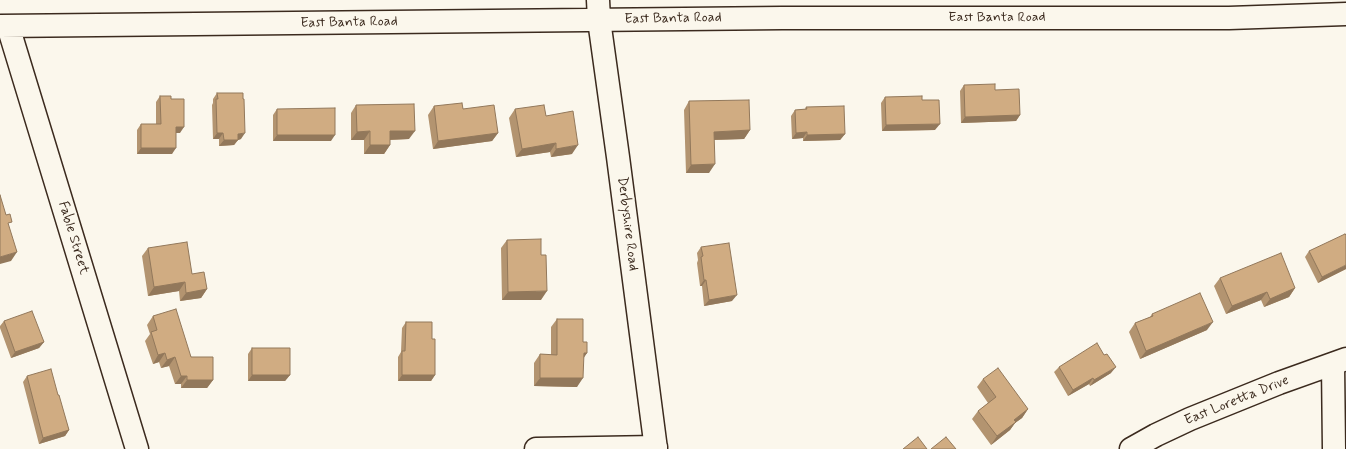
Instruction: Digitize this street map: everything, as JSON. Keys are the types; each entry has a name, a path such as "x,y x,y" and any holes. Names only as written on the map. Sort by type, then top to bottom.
{"street":[{"name":"East Banta Road","path":"4,26 598,10 782,18 1229,18 1346,14"},
{"name":"Derbyshire Road","path":"598,10 656,448"},
{"name":"Fable Street","path":"4,26 137,449"},
{"path":"1334,449 1339,361"},
{"name":"East Loretta Drive","path":"1131,449 1190,419 1339,361"},
{"path":"536,449 656,448"}],"building":[{"path":"995,84 995,90 1019,89 1020,115 965,117 964,85"},
{"path":"217,93 243,93 245,133 238,134 238,140 224,140 223,133 217,133"},
{"path":"160,96 171,96 171,99 184,99 184,127 176,127 176,148 141,148 141,124 161,124"},
{"path":"922,96 922,100 939,100 940,124 886,125 885,97"},
{"path":"749,100 750,130 714,132 715,164 691,165 689,101"},
{"path":"462,103 463,109 494,105 498,133 438,141 434,106"},
{"path":"414,104 415,131 390,131 390,145 370,145 370,131 357,132 356,105"},
{"path":"544,105 546,116 573,111 578,145 556,149 556,143 522,149 515,109"},
{"path":"844,106 845,134 807,135 807,132 796,133 795,110 807,109 806,107"},
{"path":"335,108 335,135 277,135 277,109"},
{"path":"0,195 6,215 10,214 12,222 8,223 17,252 0,257"},
{"path":"1345,234 1346,265 1322,277 1309,251"},
{"path":"541,239 541,255 546,255 547,291 508,292 507,240"},
{"path":"187,242 192,274 204,272 207,289 186,293 185,282 154,287 148,248"},
{"path":"729,243 737,295 709,300 706,280 704,280 701,247"},
{"path":"1281,253 1295,288 1270,299 1267,292 1232,306 1220,278"},
{"path":"1200,293 1213,322 1146,351 1135,323"},
{"path":"176,309 191,357 213,357 213,380 187,380 187,376 181,376 175,357 167,360 165,353 158,355 151,332 157,330 153,316"},
{"path":"32,311 44,342 15,352 4,321"},
{"path":"557,319 583,319 583,342 587,342 587,353 584,353 583,378 540,378 540,354 557,355"},
{"path":"406,322 432,322 432,339 435,339 435,375 402,375 402,351 405,351"},
{"path":"1097,343 1104,355 1107,354 1116,367 1073,390 1059,367"},
{"path":"252,348 290,348 290,375 252,375"},
{"path":"998,368 1028,409 1014,420 1016,422 997,436 978,411 996,397 983,379"},
{"path":"51,369 69,430 43,438 27,376"},
{"path":"918,437 927,449 903,449"},
{"path":"946,437 956,449 931,449"}]}
